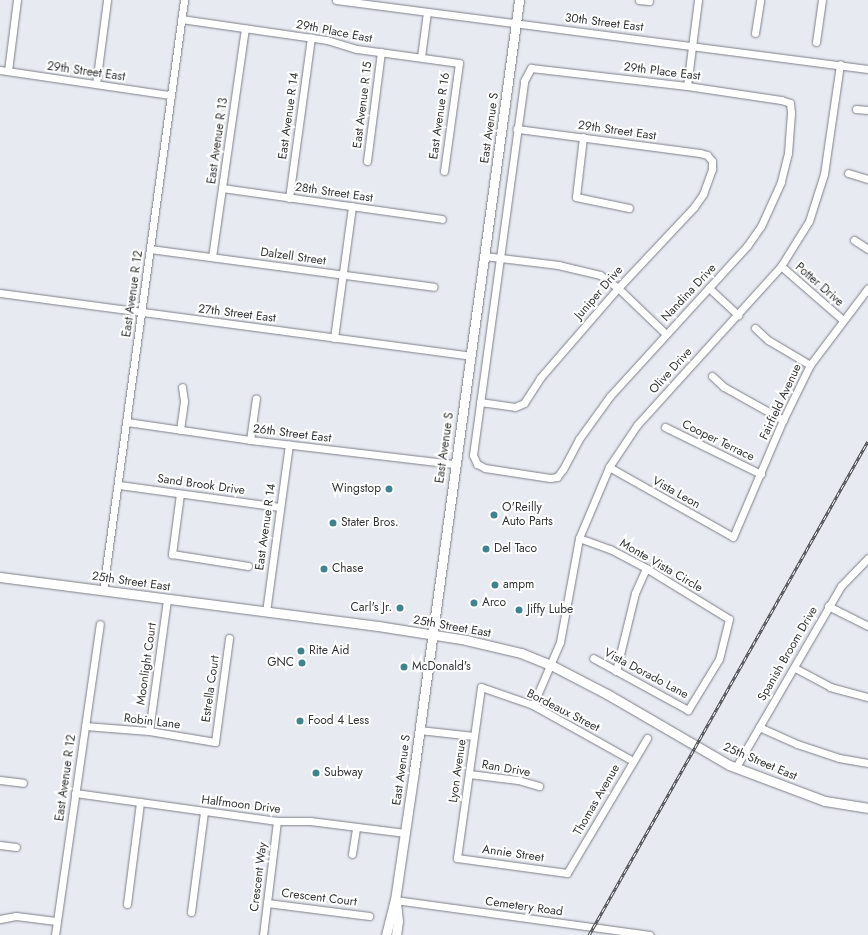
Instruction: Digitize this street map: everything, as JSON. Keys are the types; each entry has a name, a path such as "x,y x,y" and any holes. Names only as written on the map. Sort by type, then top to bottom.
{"main road":[{"name":"East Avenue S","path":"386,935 396,900 454,464 471,356 519,0"},
{"name":"25th Street East","path":"0,576 266,612 493,646 551,665 607,694 736,767 825,801 868,808"},
{"name":"East Avenue S","path":"396,900 398,921 396,935"}],"street":[{"path":"8,71 17,0"},
{"path":"96,84 108,0"},
{"name":"East Avenue R 12","path":"103,590 119,485 170,95 184,0"},
{"name":"30th Street East","path":"336,0 868,68"},
{"path":"639,0 649,1"},
{"path":"687,86 698,0"},
{"path":"755,34 760,0"},
{"path":"816,42 822,0"},
{"path":"421,57 427,12"},
{"name":"29th Place East","path":"181,19 311,37 381,52 459,63"},
{"name":"East Avenue R 13","path":"212,257 245,28"},
{"name":"East Avenue R 14","path":"290,198 311,37"},
{"name":"East Avenue R 15","path":"367,160 381,52"},
{"name":"East Avenue R 16","path":"444,171 459,63"},
{"name":"Olive Drive","path":"533,705 551,665 565,625 579,538 609,467 637,425 781,266 803,232 818,197 824,174 840,64"},
{"name":"29th Place East","path":"517,129 524,80 531,68 687,86 790,103"},
{"name":"29th Street East","path":"0,70 170,95"},
{"name":"Nandina Drive","path":"480,402 473,455 477,464 485,468 557,477 592,420 666,334 747,246 771,207 781,182 788,153 790,103"},
{"path":"856,109 868,110"},
{"path":"480,402 517,129"},
{"name":"29th Street East","path":"517,129 700,153 707,155 712,161"},
{"path":"582,137 576,197 630,208"},
{"name":"Juniper Drive","path":"480,402 515,407 524,403 540,378 618,288 694,207 709,180 712,161"},
{"path":"848,173 868,179"},
{"name":"28th Street East","path":"222,188 442,219"},
{"path":"334,338 352,206"},
{"path":"854,240 868,249"},
{"name":"Dalzell Street","path":"150,249 433,287"},
{"path":"484,256 558,265 589,271 600,275 618,288 666,334"},
{"name":"Potter Drive","path":"781,266 843,320"},
{"path":"709,288 738,315"},
{"name":"Fairfield Avenue","path":"733,537 783,420 810,365 868,288"},
{"name":"27th Street East","path":"0,293 471,356"},
{"path":"755,328 768,340 810,365"},
{"path":"712,376 724,387 783,420"},
{"path":"180,430 184,401 182,387"},
{"path":"250,440 256,398"},
{"name":"26th Street East","path":"127,422 250,440 454,464"},
{"name":"Cooper Terrace","path":"665,427 761,474"},
{"name":"East Avenue R 14","path":"266,612 289,445"},
{"name":"Vista Leon","path":"609,467 733,537"},
{"name":"Sand Brook Drive","path":"119,485 280,507"},
{"path":"180,494 172,554 248,566"},
{"name":"Monte Vista Circle","path":"579,538 610,549 646,568 729,619 719,659 688,710"},
{"name":"Spanish Broom Drive","path":"736,767 795,668 828,606 841,586 868,558"},
{"path":"616,671 635,593 646,568"},
{"name":"Moonlight Court","path":"149,731 167,599"},
{"path":"828,606 868,626"},
{"name":"East Avenue R 12","path":"55,935 100,624"},
{"name":"Estrella Court","path":"215,742 229,638"},
{"name":"Vista Dorado Lane","path":"593,658 688,710"},
{"path":"795,668 830,687 868,697"},
{"name":"Bordeaux Street","path":"481,687 533,705 633,761"},
{"name":"Lyon Avenue","path":"457,858 481,687"},
{"name":"Robin Lane","path":"85,726 149,731 215,742"},
{"path":"759,727 803,746 839,758 868,763"},
{"path":"419,730 474,736"},
{"name":"Thomas Avenue","path":"567,873 647,738"},
{"name":"Ran Drive","path":"469,774 518,780 539,786"},
{"path":"0,780 23,783"},
{"name":"Halfmoon Drive","path":"75,793 277,821 310,821 405,833"},
{"path":"126,904 140,802"},
{"path":"191,912 204,812"},
{"name":"Crescent Way","path":"263,935 277,821"},
{"path":"352,854 356,828"},
{"path":"0,845 16,847"},
{"name":"Annie Street","path":"457,858 567,873"},
{"name":"Cemetery Road","path":"396,900 650,935"},
{"name":"Crescent Court","path":"267,903 369,916"},
{"path":"0,919 16,916 56,921"}],"railway":[{"path":"589,935 868,441"}],"place":[{"name":"Wingstop","path":"389,489"},
{"name":"O'Reilly Auto Parts","path":"494,515"},
{"name":"Stater Bros.","path":"333,523"},
{"name":"Del Taco","path":"486,549"},
{"name":"Chase","path":"324,569"},
{"name":"ampm","path":"495,585"},
{"name":"Arco","path":"474,603"},
{"name":"Carl's Jr.","path":"400,608"},
{"name":"Jiffy Lube","path":"519,610"},
{"name":"Rite Aid","path":"301,651"},
{"name":"GNC","path":"302,663"},
{"name":"McDonald's","path":"404,667"},
{"name":"Food 4 Less","path":"300,721"},
{"name":"Subway","path":"316,773"}]}
